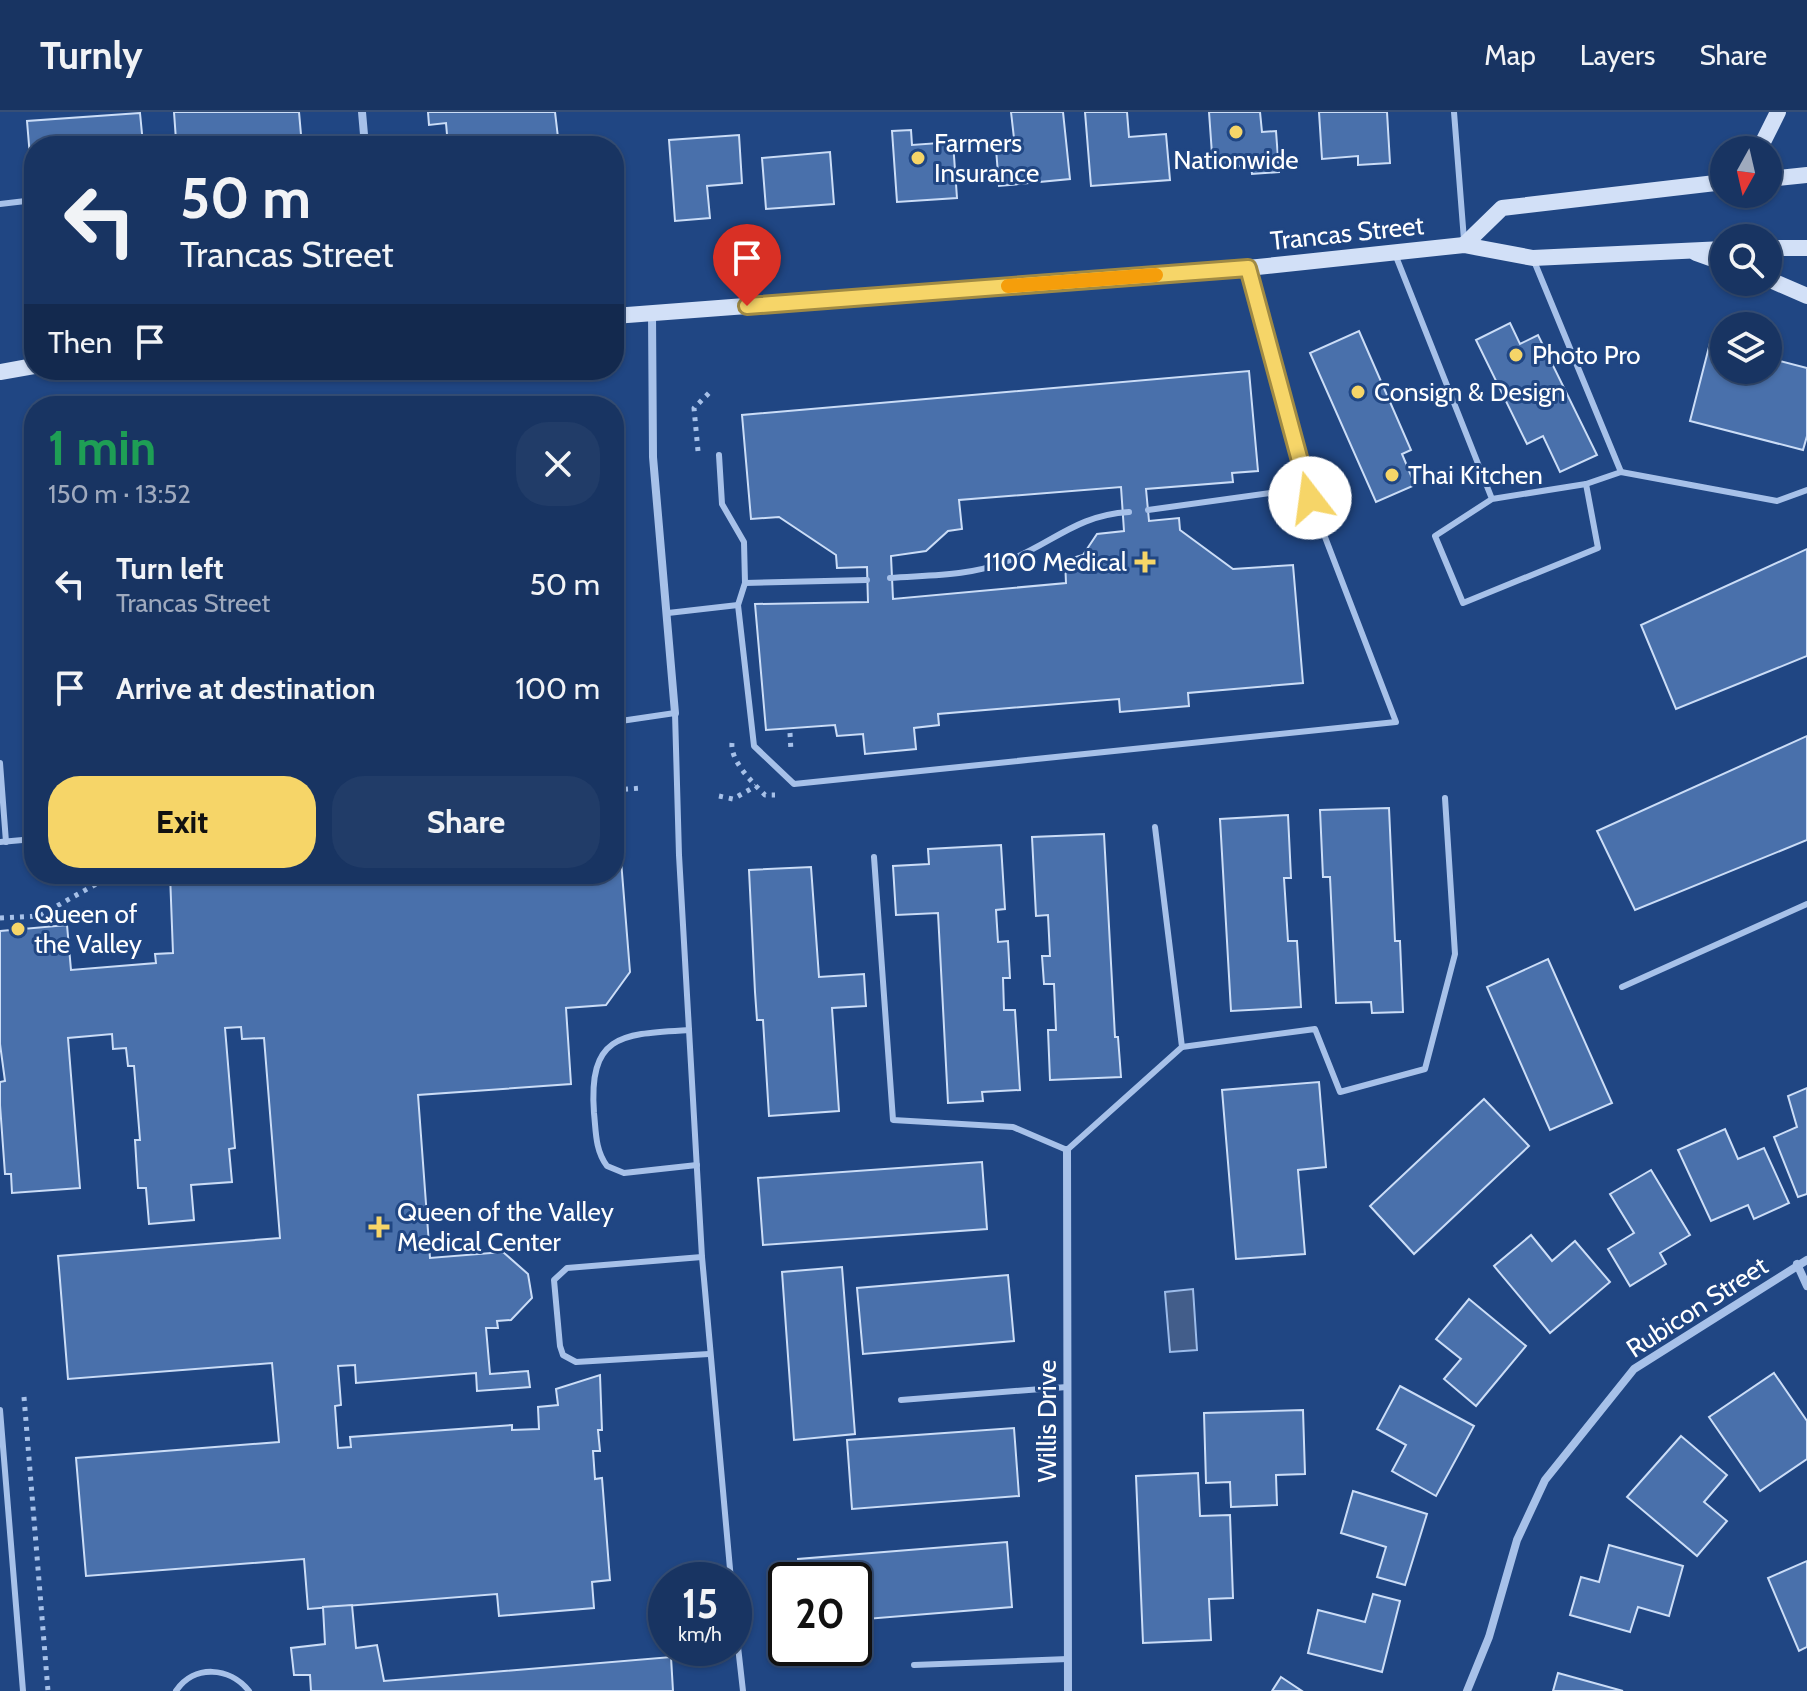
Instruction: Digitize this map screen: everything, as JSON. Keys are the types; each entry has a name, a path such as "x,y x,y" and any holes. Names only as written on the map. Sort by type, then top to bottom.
{"main road":[{"path":"1766,136 1778,112"},
{"path":"1782,178 1807,175"},
{"name":"Trancas Street","path":"1464,245 1502,208 1710,184"},
{"name":"Trancas Street","path":"624,315 1248,268 1464,245 1533,258 1710,249"},
{"path":"1782,248 1807,248"},
{"path":"1683,249 1710,258"},
{"path":"1782,285 1807,296"},
{"path":"0,372 24,368"}],"street":[{"path":"362,112 364,136"},
{"path":"652,313 653,457 675,713"},
{"name":"Willis Drive","path":"1067,1150 1068,1691"},
{"name":"Rubicon Street","path":"1467,1691 1489,1637 1517,1540 1545,1480 1634,1369 1807,1260"},
{"path":"1797,1264 1807,1286"}],"lane":[{"path":"1454,112 1464,245"},
{"path":"0,204 24,201"},
{"path":"1393,251 1492,499"},
{"path":"1533,258 1621,472"},
{"path":"719,455 722,504 744,542 745,583 738,605 754,746 794,784 1396,722 1307,488 1248,268"},
{"path":"1586,484 1598,548 1463,603 1435,536 1492,499 1586,484 1621,472 1777,501 1807,490"},
{"path":"1148,510 1307,488"},
{"path":"890,578 977,572 1008,561 1081,520 1129,512"},
{"path":"745,583 867,580"},
{"path":"668,613 738,605"},
{"path":"624,721 675,713 702,1257 729,1562"},
{"path":"0,763 3,842 24,840"},
{"path":"874,857 893,1120 1013,1127 1067,1150 1182,1047 1315,1029 1340,1092 1425,1069 1455,954 1445,798"},
{"path":"1155,827 1182,1047"},
{"path":"1622,987 1807,904"},
{"path":"689,1030 642,1033 612,1044 594,1069 592,1090 597,1145 607,1166 624,1173 697,1165"},
{"path":"702,1257 567,1268 554,1280 560,1346 563,1355 576,1362 709,1354"},
{"path":"901,1400 1067,1387"},
{"path":"0,1410 23,1691"},
{"path":"914,1665 1068,1659"},
{"path":"740,1666 743,1691"},
{"path":"176,1691 189,1677 216,1671 230,1674 249,1691"}],"path":[{"path":"719,796 733,799 756,786"},
{"path":"624,789 643,788"},
{"path":"0,918 39,916 96,884"},
{"path":"24,1397 48,1691"}],"water":[{"path":"1193,1289 1197,1350 1170,1352 1165,1292"}],"building":[{"path":"174,112 299,112 301,136 176,136"},
{"path":"428,112 555,112 558,136 447,136 446,123 429,125"},
{"path":"1011,112 1063,112 1070,179 999,186 996,149 1015,147"},
{"path":"1085,112 1127,112 1129,137 1166,134 1170,180 1091,186"},
{"path":"1209,112 1260,112 1262,132 1276,131 1279,172 1252,174 1251,165 1213,168"},
{"path":"1319,112 1387,112 1390,163 1358,165 1358,156 1322,159"},
{"path":"140,113 142,136 28,136 27,121"},
{"path":"911,130 912,145 953,142 957,198 897,202 892,131"},
{"path":"739,135 742,183 707,186 710,218 675,221 669,140"},
{"path":"830,152 834,204 766,209 762,158"},
{"path":"1510,323 1520,344 1538,335 1597,455 1560,472 1543,436 1527,444 1476,340"},
{"path":"1359,331 1411,450 1402,454 1415,485 1376,502 1310,353"},
{"path":"1710,343 1710,384 1782,384 1782,362 1807,368 1807,436 1803,450 1690,421"},
{"name":"1100 Medical","path":"1249,371 1258,471 1232,473 1233,482 1146,489 1149,521 1179,518 1180,530 1233,569 1293,565 1303,683 1188,693 1189,706 1120,712 1119,699 938,714 939,725 914,728 916,749 865,754 863,734 837,736 835,725 766,730 755,604 868,602 867,567 837,568 836,555 779,517 751,519 742,415","holes":["1121,487 1124,531 1097,534 1083,555 1065,560 1066,583 893,599 891,556 926,551 948,531 962,529 959,500"]},
{"path":"1807,549 1807,656 1676,709 1641,625"},
{"path":"1807,736 1807,840 1635,910 1597,831"},
{"path":"1389,808 1395,941 1400,941 1403,1012 1372,1013 1371,1002 1336,1003 1330,877 1323,877 1320,810"},
{"path":"1288,815 1291,878 1284,878 1288,941 1297,941 1301,1007 1231,1011 1220,819"},
{"path":"1104,834 1115,1037 1118,1037 1121,1077 1050,1080 1048,1030 1056,1030 1054,984 1044,984 1042,956 1050,956 1048,915 1036,916 1032,837"},
{"path":"1001,845 1005,909 996,910 998,942 1008,941 1010,978 1003,978 1004,1010 1015,1010 1020,1090 982,1092 983,1101 948,1103 938,913 896,915 893,866 929,864 928,849"},
{"path":"811,867 819,977 864,974 866,1006 832,1008 839,1111 769,1116 763,1020 757,1020 749,870"},
{"path":"170,884 623,884 630,972 606,1005 566,1008 571,1084 418,1095 430,1258 503,1252 528,1274 532,1298 511,1320 497,1321 498,1328 486,1328 490,1374 528,1371 530,1387 477,1391 476,1373 356,1383 355,1365 338,1366 341,1405 335,1406 338,1448 351,1447 350,1437 512,1425 512,1430 539,1429 538,1407 558,1405 556,1389 600,1375 602,1430 598,1430 600,1451 593,1451 595,1479 602,1478 610,1580 592,1582 594,1608 499,1616 497,1594 308,1609 304,1559 86,1576 76,1458 279,1442 272,1363 68,1379 58,1256 280,1238 264,1038 242,1039 241,1027 225,1028 235,1148 229,1149 232,1182 191,1185 194,1220 149,1224 146,1188 138,1188 135,1140 140,1140 134,1066 128,1066 126,1048 113,1049 112,1034 68,1038 80,1188 12,1193 11,1174 5,1174 0,1105 0,1082 5,1081 0,1044 0,931 67,925 71,970 156,963 155,954 173,953"},
{"path":"1548,959 1612,1103 1550,1130 1487,987"},
{"path":"1319,1082 1326,1167 1298,1170 1305,1254 1236,1259 1222,1090"},
{"path":"1807,1088 1807,1194 1798,1197 1774,1137 1797,1127 1788,1096"},
{"path":"1484,1099 1529,1146 1414,1254 1370,1206"},
{"path":"1725,1129 1738,1159 1764,1148 1789,1203 1754,1219 1748,1205 1711,1221 1678,1150"},
{"path":"982,1162 987,1229 763,1245 758,1178"},
{"path":"1651,1170 1690,1235 1660,1253 1666,1264 1630,1286 1608,1249 1634,1233 1610,1194"},
{"path":"1531,1235 1552,1261 1575,1241 1610,1282 1550,1333 1494,1266"},
{"path":"842,1267 855,1434 794,1440 782,1272"},
{"path":"1008,1275 1014,1341 863,1354 857,1288"},
{"path":"1469,1299 1526,1346 1476,1406 1444,1379 1461,1359 1436,1339"},
{"path":"1774,1373 1807,1421 1807,1459 1760,1491 1709,1417"},
{"path":"1400,1386 1474,1426 1436,1496 1392,1471 1406,1445 1377,1429"},
{"path":"1303,1410 1305,1474 1276,1475 1277,1505 1231,1507 1230,1482 1206,1483 1204,1413"},
{"path":"1014,1428 1019,1496 852,1509 847,1440"},
{"path":"1681,1436 1727,1475 1704,1502 1727,1521 1697,1556 1627,1497"},
{"path":"1198,1473 1200,1516 1230,1515 1233,1598 1209,1599 1211,1640 1143,1643 1136,1476"},
{"path":"1353,1491 1427,1514 1405,1585 1377,1577 1386,1547 1341,1533"},
{"path":"1007,1542 1012,1607 872,1619 872,1562 798,1562 798,1559"},
{"path":"1609,1545 1683,1566 1669,1616 1638,1607 1630,1632 1570,1615 1581,1577 1599,1582"},
{"path":"1807,1561 1807,1647 1799,1651 1768,1578"},
{"path":"1373,1594 1400,1601 1382,1672 1308,1653 1318,1610 1365,1622"},
{"path":"352,1605 356,1648 377,1645 384,1681 648,1659 648,1666 672,1666 673,1691 311,1691 310,1675 294,1675 291,1648 325,1644 323,1607"},
{"path":"1558,1673 1623,1691 1553,1691"},
{"path":"1281,1677 1302,1691 1272,1691"}],"slow traffic":[{"path":"1008,286 1156,275"}],"place":[{"name":"Nationwide","path":"1236,132"},
{"name":"Farmers Insurance","path":"918,158"},
{"name":"Photo Pro","path":"1516,355"},
{"name":"Consign & Design","path":"1358,392"},
{"name":"Thai Kitchen","path":"1392,475"},
{"name":"1100 Medical","path":"1145,562"},
{"name":"Queen of the Valley","path":"18,929"},
{"name":"Queen of the Valley Medical Center","path":"379,1227"}],"route":[{"path":"747,306 1248,268 1310,498"}]}
